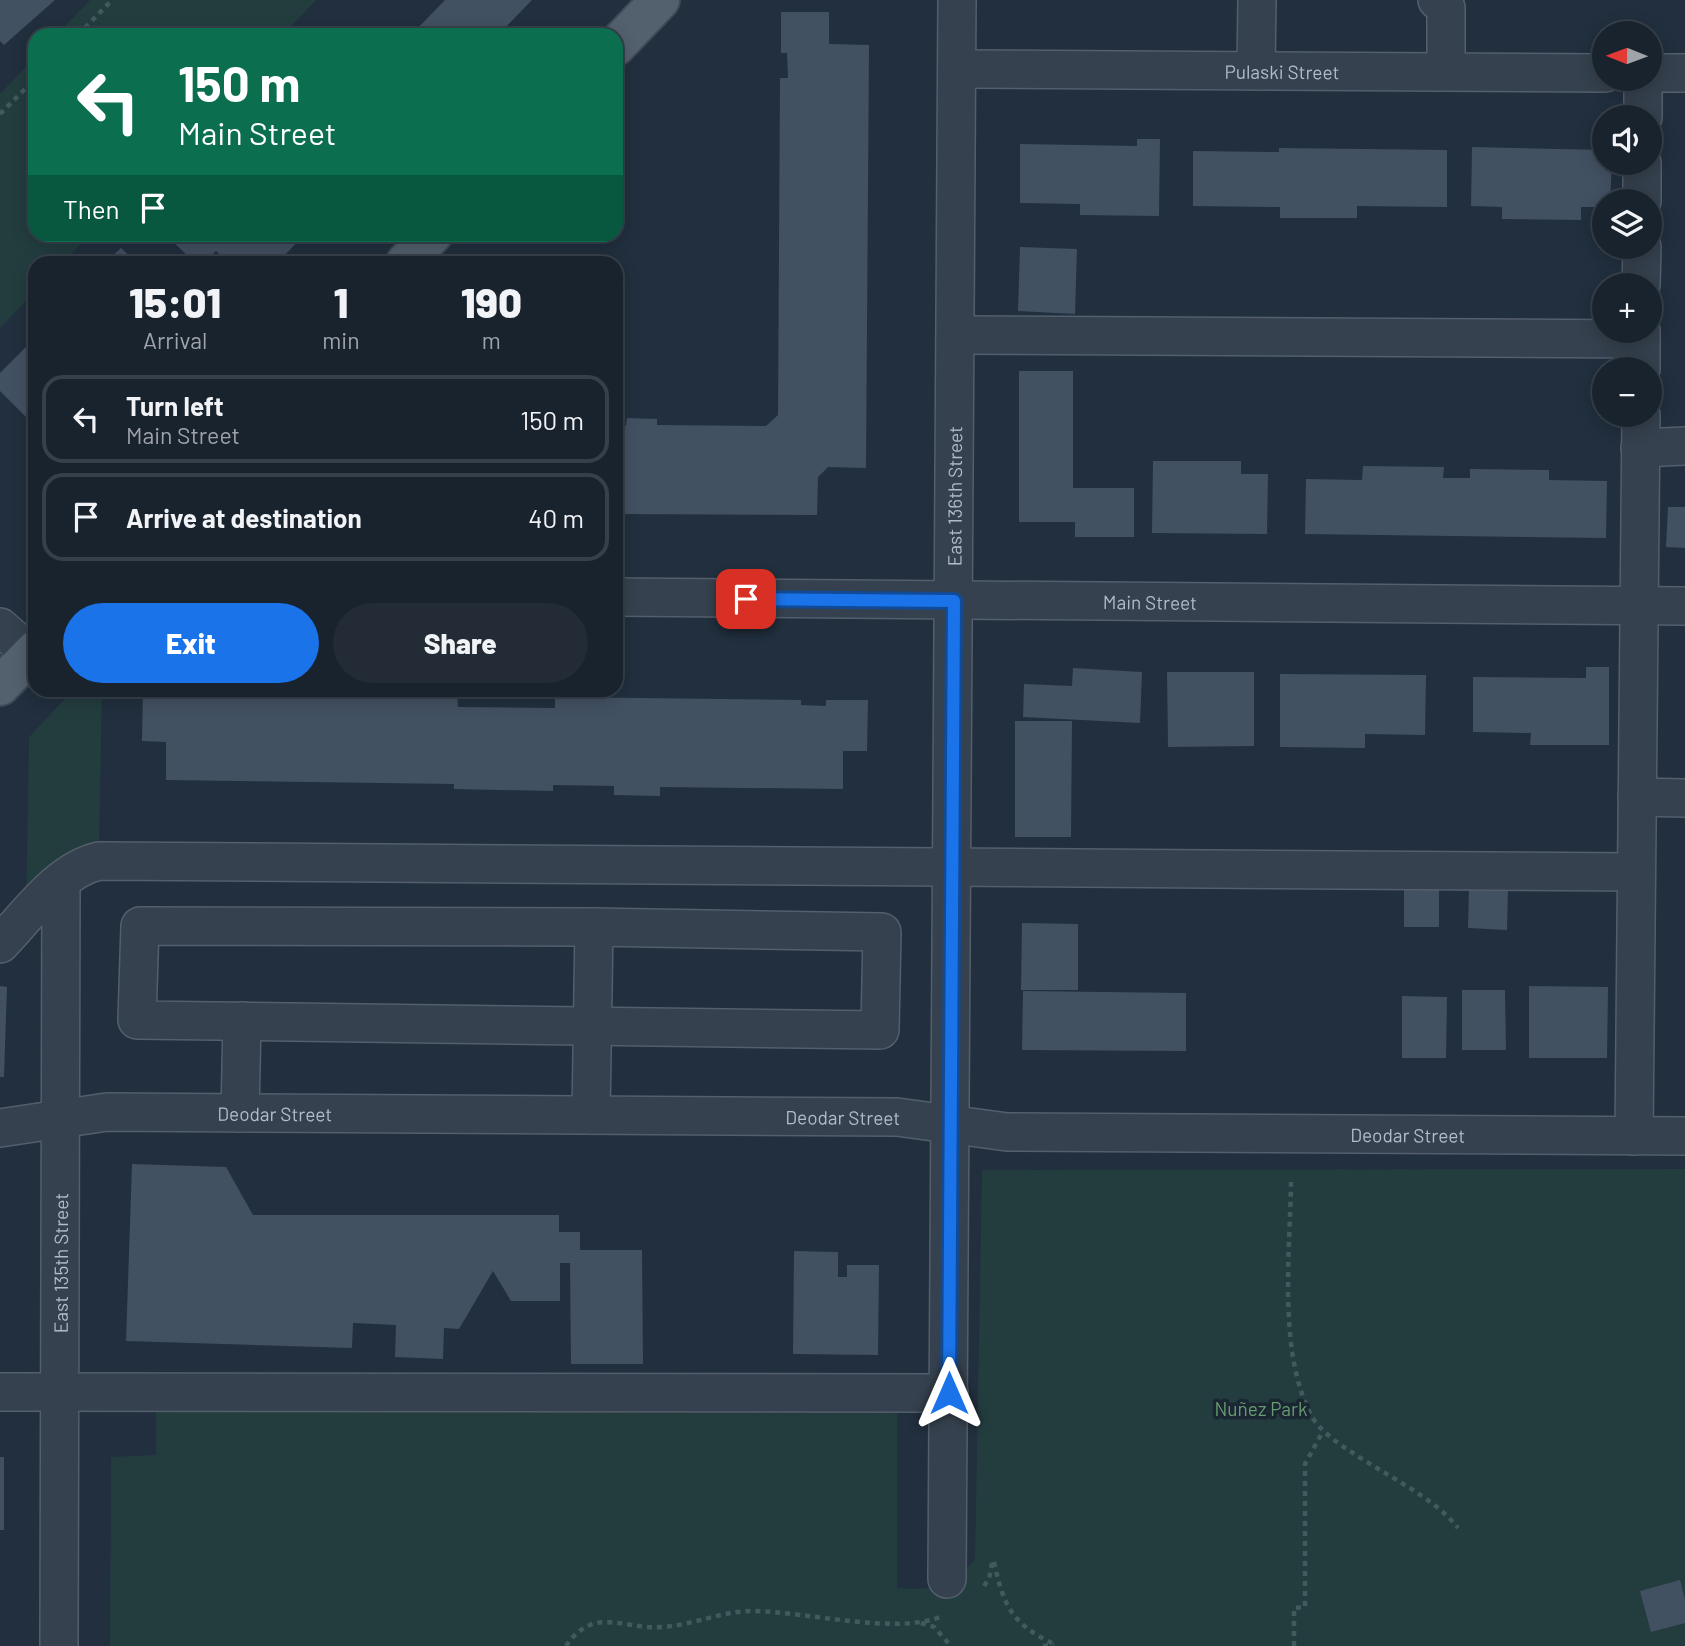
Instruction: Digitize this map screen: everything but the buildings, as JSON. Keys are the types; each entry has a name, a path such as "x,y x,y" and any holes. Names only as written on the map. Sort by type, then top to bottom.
{"main road":[{"path":"623,39 660,0"},
{"path":"411,256 425,242"},
{"path":"0,686 28,657"}],"street":[{"name":"East 136th Street","path":"957,0 949,1393 959,1594"},
{"path":"1256,71 1257,0"},
{"path":"1437,0 1446,8 1446,72"},
{"name":"Pulaski Street","path":"958,69 1592,73"},
{"path":"1662,73 1685,73"},
{"path":"956,335 1641,346"},
{"path":"1634,1136 1641,431 1685,446"},
{"name":"Main Street","path":"623,597 1685,606"},
{"path":"0,627 28,648"},
{"path":"1637,797 1685,798"},
{"path":"0,944 61,881 86,864 99,861 1636,873"},
{"name":"East 135th Street","path":"59,1646 61,881"},
{"path":"140,926 594,927 882,932 880,1030 137,1020 140,926"},
{"path":"591,1115 594,927"},
{"path":"240,1113 242,1021"},
{"name":"Deodar Street","path":"0,1128 107,1112 897,1117 1006,1132 1685,1136"},
{"path":"0,1392 949,1393"}],"path":[{"path":"85,28 112,0"},
{"path":"0,114 28,86"},
{"path":"1292,1182 1288,1325 1311,1415 1323,1431 1440,1509 1458,1528"},
{"path":"1294,1646 1293,1608 1305,1607 1306,1464 1323,1431"},
{"path":"920,1623 959,1594 989,1579 993,1558 1001,1595 1025,1630 1057,1646"},
{"path":"566,1646 576,1633 590,1623 602,1621 666,1627 748,1611 824,1616 848,1622 920,1623 934,1627 951,1646"},
{"path":"1043,1646 1057,1646"}],"green space":[{"path":"90,0 316,0 290,28 63,28"},
{"path":"28,64 28,242 83,242 69,256 28,256 28,299 0,328 0,94"},
{"path":"66,697 102,697 99,851 26,904 29,737"},
{"name":"Nuñez Park","path":"1685,1169 1685,1646 110,1646 111,1457 156,1455 156,1408 897,1410 897,1588 931,1588 949,1582 975,1559 982,1170"}],"route":[{"path":"746,599 954,601 949,1393"}]}
